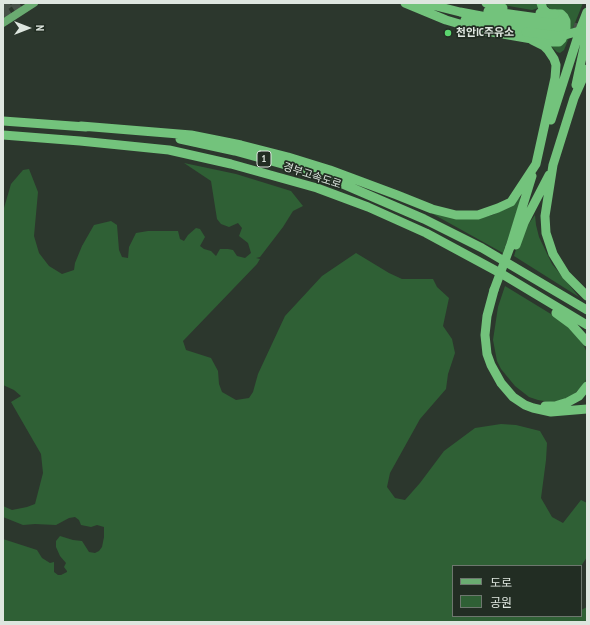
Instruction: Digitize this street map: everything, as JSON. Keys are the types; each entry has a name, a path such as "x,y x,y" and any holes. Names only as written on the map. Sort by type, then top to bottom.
{"highway":[{"path":"406,3 452,17 526,32 559,36 585,31"},
{"path":"424,3 506,21 561,26"},
{"path":"448,3 486,11 538,18 561,26"},
{"path":"415,6 446,20 464,25 532,40 556,42 562,39 566,28 566,21 563,15 555,14 540,8 494,6 486,3"},
{"path":"81,126 191,135 241,145 330,170 432,209 456,215 478,214 511,202 536,164 585,31 586,3"},
{"path":"540,8 544,9 561,26"},
{"path":"574,98 587,12"},
{"path":"532,40 544,46 554,59 556,65 555,78 536,164 512,248 487,316 485,335 487,354 491,366 500,383 513,397 525,405 551,412 587,409"},
{"path":"587,69 574,98 553,165 545,216 546,233 553,254 566,275 587,296"},
{"name":"경부고속도로","path":"3,121 81,126 170,137 235,151 322,175 424,219 482,248 587,310"},
{"name":"경부고속도로","path":"3,135 169,150 231,164 318,188 368,207 426,233 502,274 587,324"},
{"path":"512,248 553,165"},
{"path":"426,233 482,269 564,318 575,327 587,342"},
{"path":"497,290 492,317 491,345 493,357 498,369 511,388 525,399 539,405 547,406 568,402 579,396 587,386"}],"main road":[{"path":"3,17 30,3"},
{"path":"3,23 34,3"},
{"path":"574,98 587,78"}],"green space":[{"path":"491,3 538,3 539,8 532,10"},
{"path":"545,3 583,3 564,50 560,53 550,45 550,9"},
{"path":"184,163 236,174 291,191 303,206 293,211 283,227 260,257 256,258 260,259 257,264 183,341 186,350 211,358 218,371 219,384 222,392 236,400 249,398 253,392 258,374 285,316 322,276 356,253 402,279 433,279 437,287 449,298 443,326 452,339 455,353 448,374 446,389 420,419 390,473 387,487 395,498 405,500 444,451 475,428 501,424 516,425 540,431 547,443 541,498 552,517 563,523 581,500 587,503 587,557 582,565 452,565 452,617 582,617 582,610 587,607 587,622 3,622 3,539 37,550 42,558 50,563 54,562 54,572 61,575 67,571 64,567 66,563 60,556 56,547 56,541 60,536 82,541 89,552 95,553 102,547 104,537 104,527 97,525 91,527 81,525 79,520 75,517 69,518 56,525 23,525 3,517 3,506 12,510 35,504 43,473 41,454 11,402 21,396 14,390 3,385 3,218 4,208 11,184 23,170 29,169 38,192 34,236 39,253 49,266 62,274 74,270 75,263 82,246 94,225 111,221 117,225 119,250 122,257 128,258 129,247 136,233 148,231 178,231 180,239 184,241 196,228 200,229 205,237 200,246 204,249 211,251 216,256 220,249 233,250 237,256 245,258 251,253 248,243 239,236 242,228 238,223 229,227 221,224 217,219 211,181"},
{"path":"520,198 521,200 503,253 424,209 484,217 493,215"},
{"path":"535,215 539,237 552,264 579,297 514,256 520,236"},
{"path":"505,286 564,322 579,338 584,346 587,353 587,378 583,385 575,393 563,401 550,402 529,397 515,386 501,369 497,361 493,340 498,307"}],"tunnel":[{"path":"3,8 10,3"},
{"path":"3,15 21,3"},
{"path":"562,23 586,30"}],"place":[{"name":"천안IC주유소","path":"448,33"}]}
